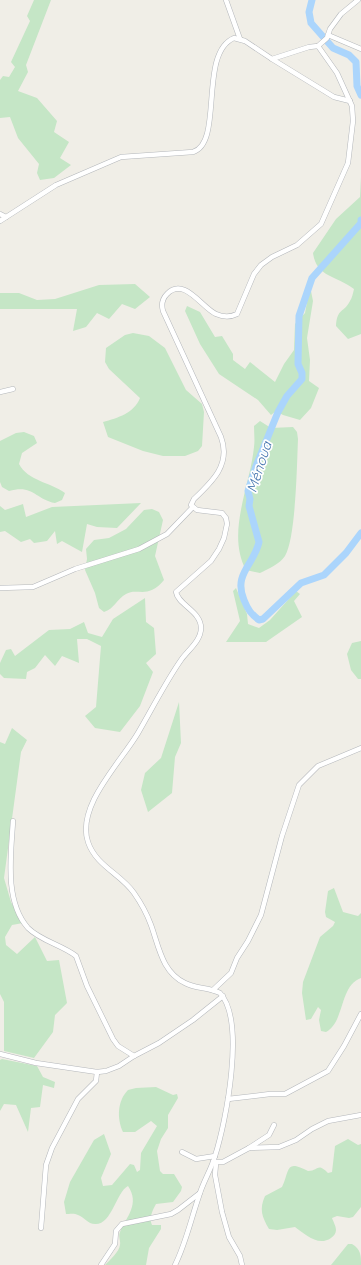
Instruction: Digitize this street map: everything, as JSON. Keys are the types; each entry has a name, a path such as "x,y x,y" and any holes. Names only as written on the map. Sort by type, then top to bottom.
{"street":[{"path":"226,0 240,39"},
{"path":"272,59 309,47 318,46 326,38 330,29 341,14 358,0"},
{"path":"0,220 67,180 121,157 193,152 199,150 208,136 214,75 218,58 227,42 234,38 240,39 334,97 350,101"},
{"path":"326,38 361,49"},
{"path":"0,588 33,587 75,569 139,549 167,534 192,508 191,505 194,499 221,468 225,452 221,437 163,311 163,299 173,289 180,288 192,295 217,315 226,316 237,314 254,274 261,265 272,257 305,239 324,219 348,163 353,121 350,101 338,73 318,46"},
{"path":"0,214 6,217"},
{"path":"0,392 12,390"},
{"path":"192,508 222,513 228,524 222,543 211,561 176,592 179,598 198,618 202,629 200,636 182,659 137,735 100,788 89,814 86,830 89,844 100,862 126,883 139,902 146,915 160,954 167,968 186,984 213,990 223,996 228,1006 232,1067 228,1099 214,1163 222,1212 229,1237 240,1256 242,1265"},
{"path":"213,990 231,973 237,958 248,941 261,915 282,836 299,785 318,766 361,748"},
{"path":"13,821 10,886 14,900 28,928 76,956 87,986 113,1039 118,1046 134,1056"},
{"path":"0,1054 36,1063 97,1072 106,1071 119,1066 177,1032 223,996"},
{"path":"228,1099 270,1094 285,1094 328,1071 344,1046 361,1014"},
{"path":"41,1228 46,1165 52,1148 78,1099 96,1081 97,1072"},
{"path":"214,1163 227,1160 241,1150 249,1148 275,1148 292,1142 328,1121 361,1115"},
{"path":"249,1148 269,1135 274,1125"},
{"path":"182,1152 196,1159 215,1156"},
{"path":"175,1265 183,1248 200,1193 214,1163"},
{"path":"101,1265 115,1244 116,1231 122,1224 171,1214 200,1193"}],"green space":[{"path":"34,0 51,0 26,65 28,72 18,91 37,98 57,121 54,132 69,142 60,158 71,165 54,178 40,180 37,173 39,164 18,138 10,117 0,118 0,80 3,76 9,77 15,67 11,62 30,21 27,16"},
{"path":"361,177 361,334 348,339 336,326 339,313 348,305 354,289 323,272 318,267 313,253 336,219 360,197"},
{"path":"135,284 150,297 135,309 122,304 109,319 97,313 86,327 73,331 77,309 0,309 0,293 19,293 37,300 55,299 99,285"},
{"path":"310,286 313,301 307,338 310,360 309,381 319,388 311,408 300,420 283,415 276,411 271,415 258,400 219,374 200,344 185,311 187,306 200,312 215,337 222,336 233,354 233,360 245,369 250,362 275,382 284,364 294,350 295,324 305,313"},
{"path":"133,333 149,336 165,348 186,390 202,404 204,412 202,446 198,451 185,456 163,456 143,451 108,437 103,422 120,417 130,411 134,408 140,398 109,369 105,362 106,348 125,335"},
{"path":"260,421 271,428 293,427 297,432 298,439 294,517 289,547 285,556 280,561 274,566 260,573 246,570 240,556 238,541 241,510 252,462 254,426"},
{"path":"24,432 34,436 37,443 22,453 19,464 23,470 34,478 65,493 62,500 55,503 24,489 9,491 2,487 0,482 0,441 16,433"},
{"path":"141,503 117,528 97,527 87,524 82,552 62,541 57,544 55,531 47,541 34,543 30,539 21,542 5,531 0,532 0,506 5,510 23,504 26,517 52,507"},
{"path":"152,509 159,512 163,520 155,556 164,580 153,590 130,592 126,594 110,609 104,612 99,608 95,593 85,570 87,559 86,549 94,540 109,538 126,529 144,510"},
{"path":"236,588 247,614 248,624 259,628 270,620 296,591 300,594 294,601 302,617 266,642 226,642 240,621 233,591"},
{"path":"145,598 146,622 154,628 156,654 146,663 153,672 140,706 120,732 95,728 85,716 96,707 101,646 87,639 77,639 79,663 62,656 55,666 45,655 35,668 27,672 26,679 4,678 0,674 0,663 6,650 11,649 15,656 49,630 70,629 84,622 88,633 102,637 113,619"},
{"path":"361,641 361,679 358,679 351,670 347,654 352,643"},
{"path":"179,702 181,743 175,757 172,793 148,812 141,790 145,773 161,758"},
{"path":"12,728 27,740 21,752 4,878 11,902 23,923 12,925 5,937 6,945 17,954 35,937 47,961 59,960 67,1003 55,1015 53,1032 34,1058 4,1051 4,1002 0,994 0,742 5,744"},
{"path":"334,888 343,912 358,916 361,913 361,978 354,982 349,988 340,1013 332,1027 326,1032 321,1031 319,1020 321,1010 318,1007 311,1019 306,1020 302,993 303,982 320,937 333,926 335,922 326,917 325,912 328,891"},
{"path":"2,1059 37,1066 43,1077 55,1082 54,1088 43,1085 40,1107 31,1108 28,1132 16,1105 4,1104 0,1111 0,1060"},
{"path":"156,1087 173,1095 177,1094 178,1098 168,1115 168,1128 161,1139 157,1151 160,1171 163,1174 174,1174 182,1187 181,1191 173,1202 156,1204 153,1209 151,1217 152,1225 161,1225 161,1229 149,1248 146,1265 105,1265 114,1256 119,1248 120,1232 133,1204 133,1199 128,1186 120,1195 110,1214 101,1223 93,1224 77,1214 66,1214 64,1202 70,1182 94,1140 104,1134 111,1154 101,1178 103,1186 112,1185 130,1164 134,1165 137,1172 140,1170 141,1153 157,1126 151,1121 135,1132 123,1132 119,1110 124,1094 128,1090"},
{"path":"348,1139 358,1145 361,1144 361,1207 353,1217 349,1218 337,1216 332,1218 336,1227 336,1232 332,1237 321,1241 307,1236 295,1227 277,1230 269,1229 262,1213 263,1201 265,1196 282,1187 289,1168 295,1166 312,1171 322,1168 328,1173 332,1172 335,1146"},
{"path":"348,1244 352,1244 359,1250 361,1265 331,1265"}],"waterway":[{"name":"Ménoua","path":"312,0 309,12 311,23 333,48 349,55 356,62 357,86 361,95"},
{"name":"Ménoua","path":"361,220 361,223 312,278 299,316 298,364 302,373 302,379 287,396 278,412 256,466 248,491 250,499 249,506 259,542 241,583 241,591 250,612 259,620 263,619 301,583 324,575 346,553 361,533"}]}
